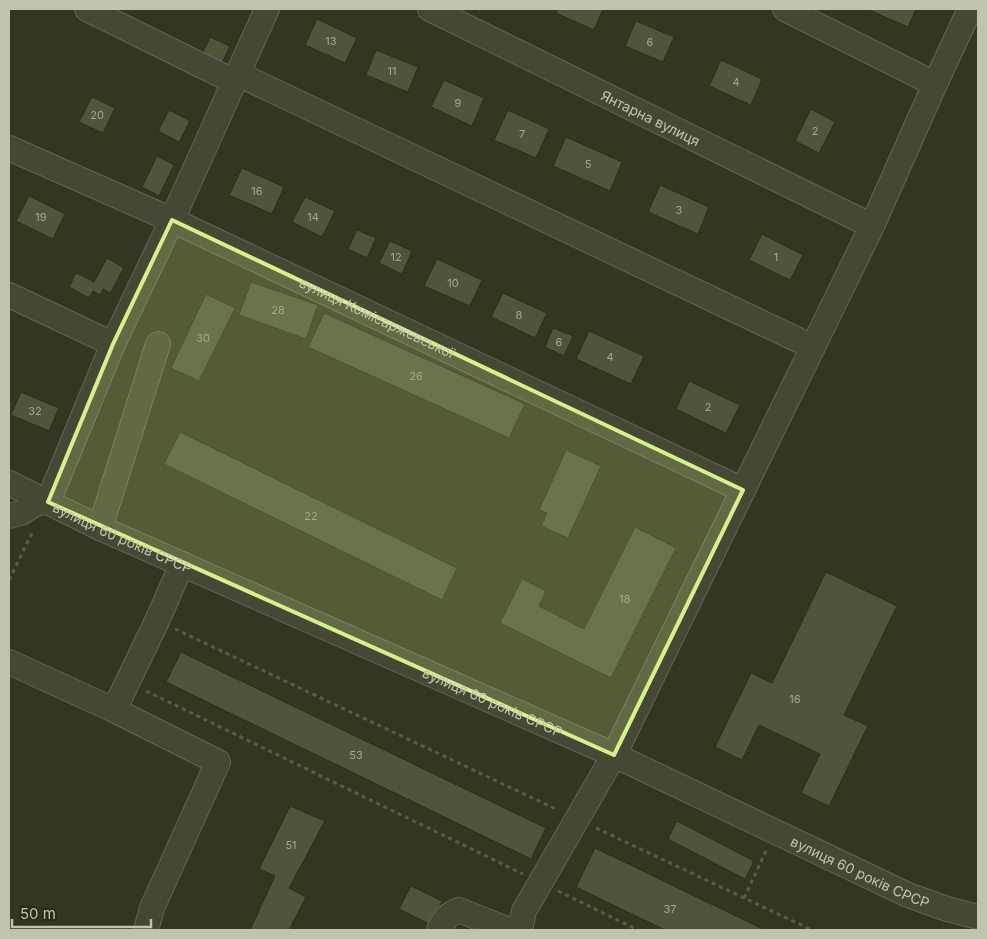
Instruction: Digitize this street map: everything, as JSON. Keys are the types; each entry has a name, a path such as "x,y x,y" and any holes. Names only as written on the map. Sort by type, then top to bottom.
{"street":[{"path":"87,9 812,347"},
{"path":"9,516 21,513 35,504 48,502 113,344 172,220 267,9"},
{"name":"Янтарна вулиця","path":"430,9 872,226"},
{"path":"785,9 935,84"},
{"path":"520,930 524,911 614,755 872,226 970,9"},
{"name":"вулиця Комісаржевської","path":"9,148 172,220 742,490"},
{"path":"9,295 113,344"},
{"path":"100,528 158,344"},
{"name":"вулиця 60 років СРСР","path":"9,482 100,528 614,755 908,895 947,909 978,917"},
{"path":"114,710 182,564"},
{"path":"9,662 114,710 218,762 152,908 146,930"},
{"path":"439,930 443,921 451,913 459,910 510,930"}],"path":[{"path":"9,580 48,502"},
{"path":"157,621 812,930"},
{"path":"128,682 638,930"},
{"path":"744,898 775,832"}],"highlighted area":[{"path":"172,220 743,490 614,755 48,502 113,344"}],"building":[{"path":"558,9 603,9 594,30 556,13"},
{"path":"867,9 916,9 908,27"},
{"path":"317,19 357,38 345,63 305,45"},
{"path":"636,21 674,37 663,62 625,46"},
{"path":"210,37 230,46 222,63 202,54"},
{"path":"376,50 418,67 408,92 366,75"},
{"path":"721,60 762,79 751,105 709,86"},
{"path":"444,80 484,98 472,126 431,107"},
{"path":"92,97 115,108 103,133 79,122"},
{"path":"811,109 835,122 819,153 795,141"},
{"path":"169,110 190,121 179,142 158,131"},
{"path":"508,110 549,129 536,158 494,140"},
{"path":"566,137 622,162 610,191 553,166"},
{"path":"157,156 174,165 159,196 142,187"},
{"path":"242,168 284,187 272,214 229,195"},
{"path":"660,185 709,207 698,234 648,212"},
{"path":"29,196 65,214 53,239 16,221"},
{"path":"305,197 335,211 322,237 292,222"},
{"path":"357,230 376,238 367,258 348,249"},
{"path":"762,234 803,255 790,280 749,260"},
{"path":"390,241 412,251 402,274 379,263"},
{"path":"107,258 124,268 110,293 103,289 100,295 93,291 89,298 69,287 76,273 94,282"},
{"path":"437,259 482,280 470,306 424,286"},
{"path":"251,282 318,305 306,339 239,315"},
{"path":"503,293 547,313 535,338 491,317"},
{"path":"206,294 235,308 199,381 171,368"},
{"path":"324,313 525,404 509,438 308,347"},
{"path":"553,328 573,336 564,356 545,347"},
{"path":"589,331 644,356 631,384 576,359"},
{"path":"689,381 740,405 726,433 676,409"},
{"path":"21,392 59,408 49,431 11,415"},
{"path":"180,432 457,568 442,600 164,464"},
{"path":"566,450 601,466 568,538 541,526 547,513 539,510"},
{"path":"635,527 676,548 611,678 500,623 522,579 546,591 539,606 584,629"},
{"path":"826,572 897,606 844,715 868,726 829,806 801,793 820,754 759,725 742,760 715,747 751,673 772,683"},
{"path":"181,652 546,828 531,859 166,682"},
{"path":"290,806 325,821 289,888 306,897 289,930 250,930 275,876 259,869"},
{"path":"677,821 754,861 745,879 668,839"},
{"path":"595,848 765,930 665,930 576,887"},
{"path":"411,886 442,901 431,925 399,909"}]}
